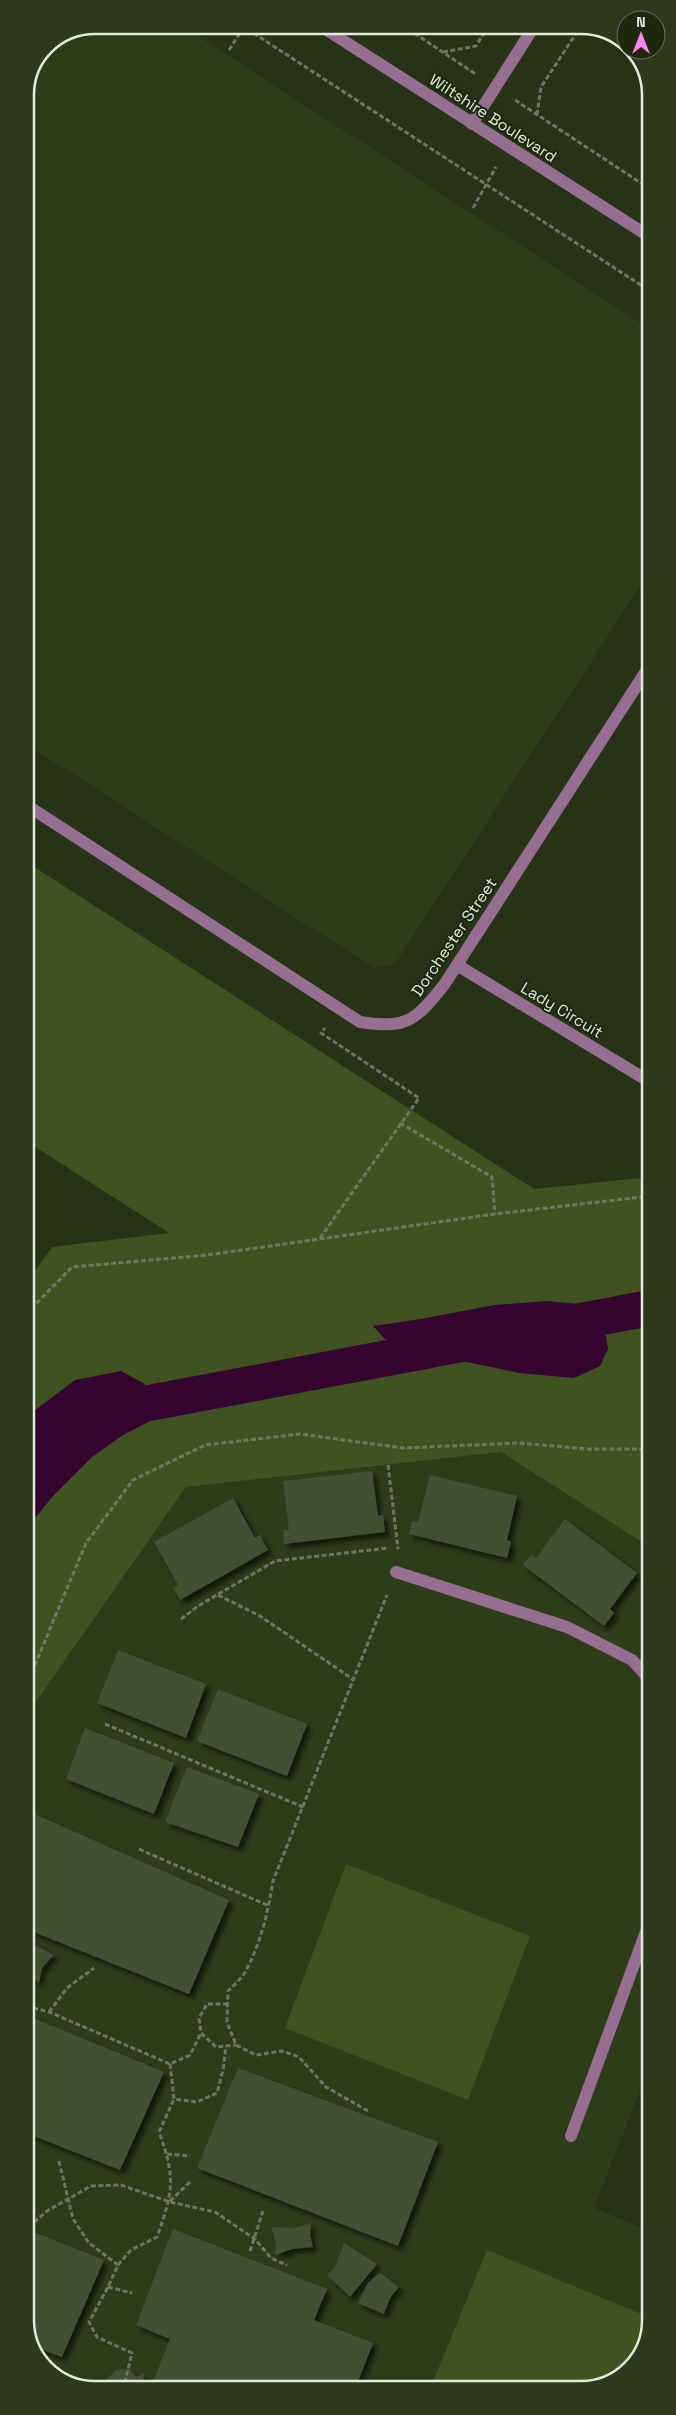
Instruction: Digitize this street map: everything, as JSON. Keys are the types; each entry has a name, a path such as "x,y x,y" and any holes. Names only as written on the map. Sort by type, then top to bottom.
{"street":[{"name":"Wiltshire Boulevard","path":"333,34 642,232"},
{"path":"472,124 529,34"},
{"name":"Dorchester Street","path":"34,809 360,1022 384,1026 405,1023 424,1010 444,986 642,676"},
{"name":"Lady Circuit","path":"457,965 642,1077"},
{"path":"396,1572 567,1627 632,1660 642,1671"},
{"path":"571,2136 642,1943"}],"path":[{"path":"229,50 238,34"},
{"path":"255,34 642,286"},
{"path":"415,34 642,184"},
{"path":"442,52 476,46 484,34"},
{"path":"537,115 541,87 576,34"},
{"path":"473,208 507,147"},
{"path":"320,1239 419,1098 321,1033 339,1008"},
{"path":"400,1123 492,1178 495,1214"},
{"path":"34,1306 72,1267 207,1255 495,1214 642,1197"},
{"path":"34,1667 86,1543 133,1480 205,1445 300,1434 403,1448 519,1443 587,1449 642,1449"},
{"path":"236,2045 227,2022 228,1991 243,1976 256,1950 269,1906 273,1881 400,1562 388,1465"},
{"path":"181,1619 198,1606 275,1562 398,1547"},
{"path":"218,1594 260,1616 354,1680"},
{"path":"105,1724 303,1807"},
{"path":"139,1850 269,1906"},
{"path":"49,2012 66,1988 94,1968"},
{"path":"34,2008 49,2012 170,2064 190,2054 201,2033 199,2018 207,2004 228,2004"},
{"path":"201,2033 216,2047 236,2045 256,2055 282,2050 299,2057 326,2088 368,2111"},
{"path":"174,2099 197,2102 217,2093 223,2070 226,2046"},
{"path":"125,2381 132,2353 97,2337 89,2322 118,2265 131,2250 157,2237 170,2202 171,2178 167,2154 159,2132 174,2099 170,2064"},
{"path":"167,2154 190,2156"},
{"path":"59,2161 73,2219 89,2243 118,2265"},
{"path":"170,2202 190,2182"},
{"path":"34,2222 47,2211 91,2186 121,2185 170,2202 215,2212 255,2239 271,2258 287,2265"},
{"path":"250,2250 263,2211"},
{"path":"108,2287 132,2293"}],"shaded area":[{"path":"95,34 195,34 642,324 642,583 395,964 374,968 34,749 34,95 38,71 44,61 61,44 71,38"},
{"path":"34,867 534,1189 642,1178 642,1542 501,1452 186,1487 34,1705 34,1273 52,1247 169,1233 34,1146"},
{"path":"548,1301 596,1306 603,1317 608,1349 600,1366 574,1378 519,1373 419,1352 385,1339 373,1326 494,1305"},
{"path":"121,1371 145,1384 144,1404 137,1425 92,1457 53,1496 34,1519 34,1411 75,1380"},
{"path":"501,1452 642,1542 642,2086 594,2208 642,2227 642,2328 639,2340 630,2357 615,2371 605,2377 581,2381 91,2381 71,2377 61,2371 46,2357 38,2344 34,2320 34,1705 186,1487"},
{"path":"346,1864 530,1936 468,2100 285,2028"},
{"path":"487,2250 642,2314 642,2328 636,2347 624,2363 605,2377 581,2381 433,2381"}],"building":[{"path":"372,1471 378,1516 383,1515 385,1532 284,1544 283,1530 289,1530 283,1481"},
{"path":"430,1475 517,1496 507,1540 511,1542 507,1558 409,1534 412,1521 418,1522"},
{"path":"233,1498 255,1538 260,1535 268,1550 180,1600 173,1588 178,1585 154,1542"},
{"path":"565,1519 637,1573 610,1609 614,1613 604,1626 523,1565 531,1555 536,1558"},
{"path":"118,1650 206,1684 186,1738 97,1703"},
{"path":"218,1689 307,1724 287,1776 197,1741"},
{"path":"85,1728 174,1763 154,1814 66,1779"},
{"path":"187,1767 259,1794 238,1847 165,1822"},
{"path":"34,1814 229,1900 189,1994 34,1932"},
{"path":"34,1945 54,1955 42,1968 39,1983 34,1980"},
{"path":"34,2018 164,2072 120,2170 34,2136"},
{"path":"238,2068 438,2142 398,2246 197,2168"},
{"path":"311,2223 310,2235 313,2247 292,2249 275,2255 276,2243 271,2227 295,2228"},
{"path":"173,2229 327,2289 314,2320 373,2343 358,2381 154,2381 170,2339 136,2325"},
{"path":"34,2232 104,2260 62,2357 41,2350 35,2332"},
{"path":"344,2243 377,2264 350,2297 327,2275 335,2267"},
{"path":"380,2273 399,2287 390,2298 384,2314 358,2303 368,2283"},
{"path":"129,2368 136,2377 144,2373 143,2381 105,2381 115,2371"}],"waterway":[{"path":"554,1326 642,1310"},
{"path":"99,1427 144,1404 467,1343"}]}
